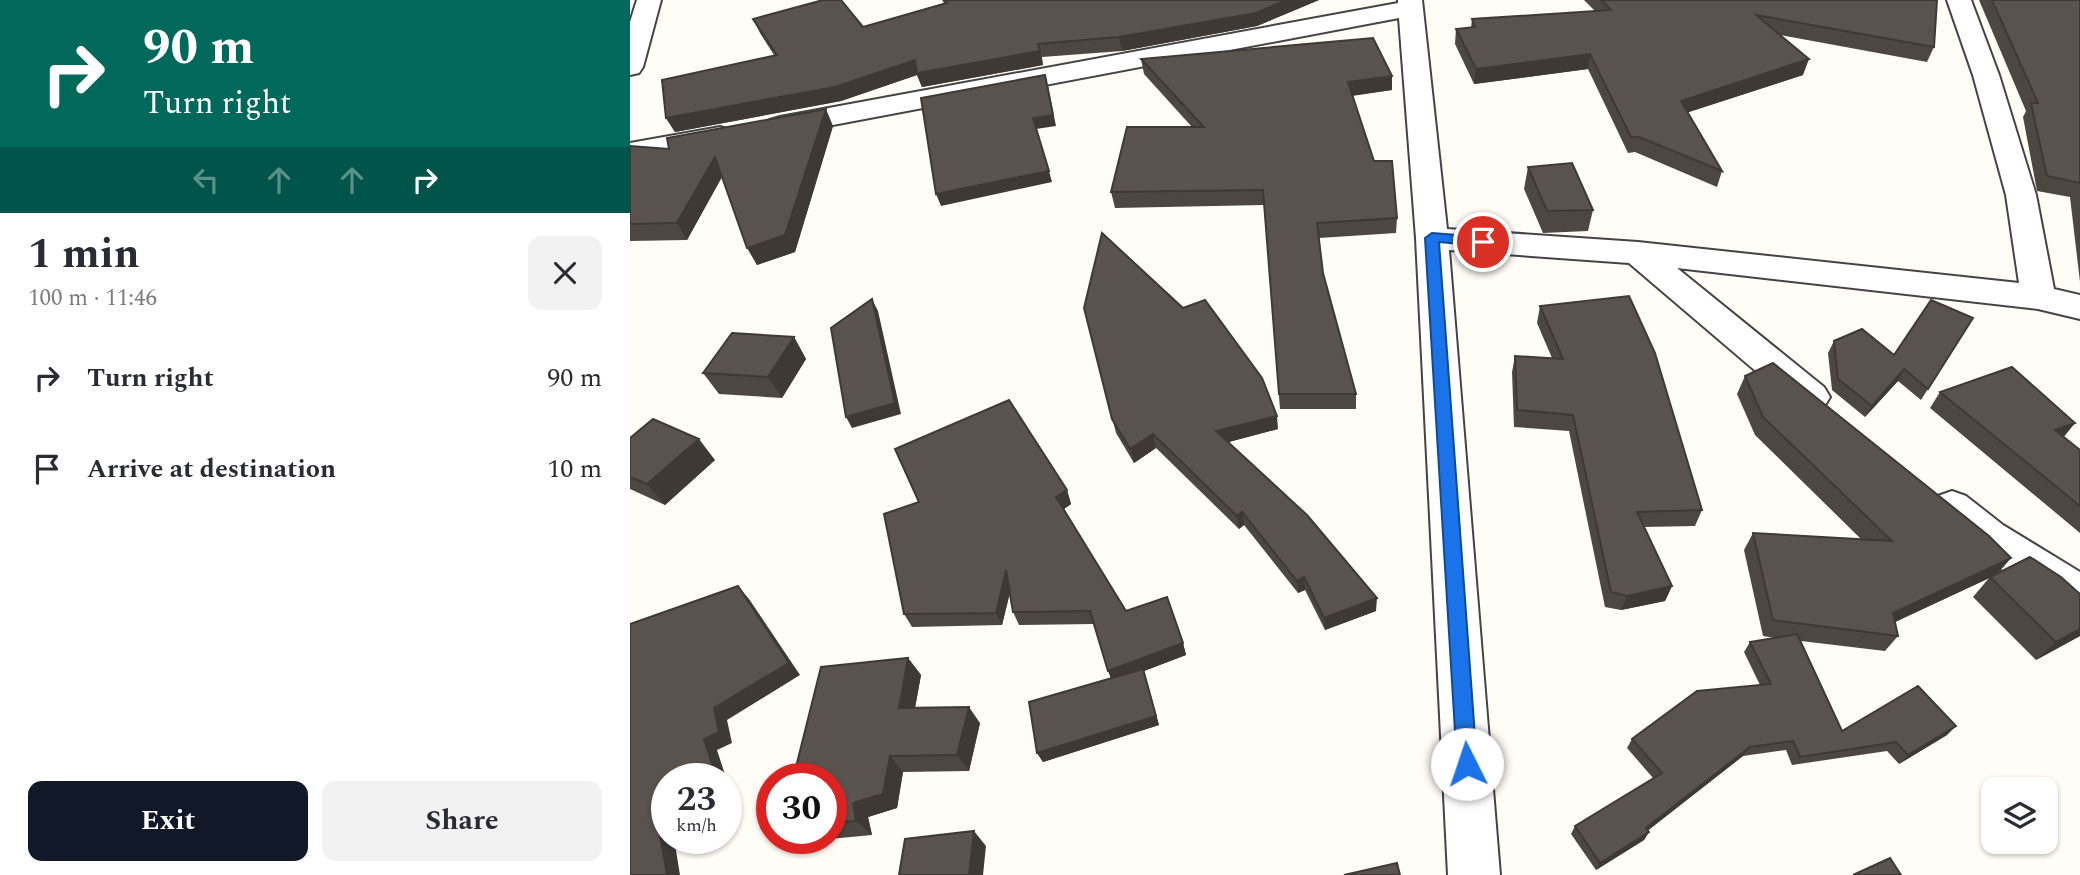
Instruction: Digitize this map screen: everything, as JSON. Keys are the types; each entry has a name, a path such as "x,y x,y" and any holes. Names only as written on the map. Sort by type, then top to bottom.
{"street":[{"path":"630,67 649,0"},
{"path":"1959,0 1986,75 2021,195 2038,297"},
{"path":"630,152 1410,4 1432,238 1474,875"},
{"path":"1432,238 1638,253 2038,297 2080,307"},
{"path":"1638,253 1842,422"},
{"path":"1926,488 1988,537 2080,596"}],"building":[{"path":"823,0 841,0 863,27 947,3 945,0 1286,0 1256,13 1119,37 1038,44 1040,51 917,73 915,60 835,87 666,118 662,80 777,55 753,19"},
{"path":"1601,0 1937,0 1934,47 1756,15 1809,59 1681,101 1722,171 1639,137 1631,137 1590,54 1476,69 1456,29 1475,27 1472,19 1611,10"},
{"path":"1992,0 2080,0 2080,183 2047,176 2031,103 2038,103"},
{"path":"1373,38 1392,76 1348,82 1374,161 1392,161 1397,218 1317,223 1323,273 1356,394 1279,394 1263,190 1111,192 1127,127 1204,127 1141,59"},
{"path":"1045,75 1053,115 1033,118 1049,171 936,194 921,98"},
{"path":"826,109 785,235 747,248 715,157 677,223 630,224 630,146 669,149 667,138"},
{"path":"1572,163 1593,210 1547,211 1528,167"},
{"path":"1102,233 1183,308 1205,300 1262,378 1277,416 1216,431 1307,515 1377,598 1324,618 1304,577 1297,581 1242,512 1237,516 1153,434 1130,449 1112,419 1084,308"},
{"path":"1629,296 1655,353 1702,510 1637,512 1672,586 1627,596 1611,592 1573,415 1517,410 1515,356 1563,359 1540,306"},
{"path":"872,299 895,403 846,417 831,328"},
{"path":"1931,300 1973,318 1928,389 1904,369 1872,406 1838,379 1834,341 1862,329 1894,355"},
{"path":"732,333 794,337 768,377 703,373"},
{"path":"1773,363 1989,536 2011,558 1893,613 1898,636 1773,620 1753,533 1892,541 1763,417 1745,376"},
{"path":"2012,367 2075,423 2055,430 2080,450 2080,506 1940,392"},
{"path":"1009,400 1067,490 1056,497 1126,611 1167,597 1183,643 1108,671 1090,611 1013,612 1006,570 996,613 904,614 884,514 919,502 895,449"},
{"path":"653,419 699,439 647,484 630,477 630,438"},
{"path":"2030,557 2061,577 2080,594 2080,629 2056,642 1990,577"},
{"path":"738,586 789,663 714,708 719,732 704,739 712,763 651,763 651,854 663,854 667,875 630,875 630,624"},
{"path":"1797,634 1842,731 1918,686 1956,726 1908,755 1896,742 1800,757 1793,741 1750,747 1646,828 1649,832 1600,863 1575,826 1662,773 1632,739 1697,691 1771,684 1750,642"},
{"path":"908,658 899,708 969,707 957,755 890,756 883,794 853,803 856,821 847,822 847,763 797,763 821,667"},
{"path":"1143,669 1156,716 1037,753 1029,702"},
{"path":"974,831 969,875 899,875 905,839"},
{"path":"1890,858 1901,875 1853,875"},
{"path":"1397,863 1400,875 1344,875"}],"route":[{"path":"1467,764 1432,238 1483,242"}]}
